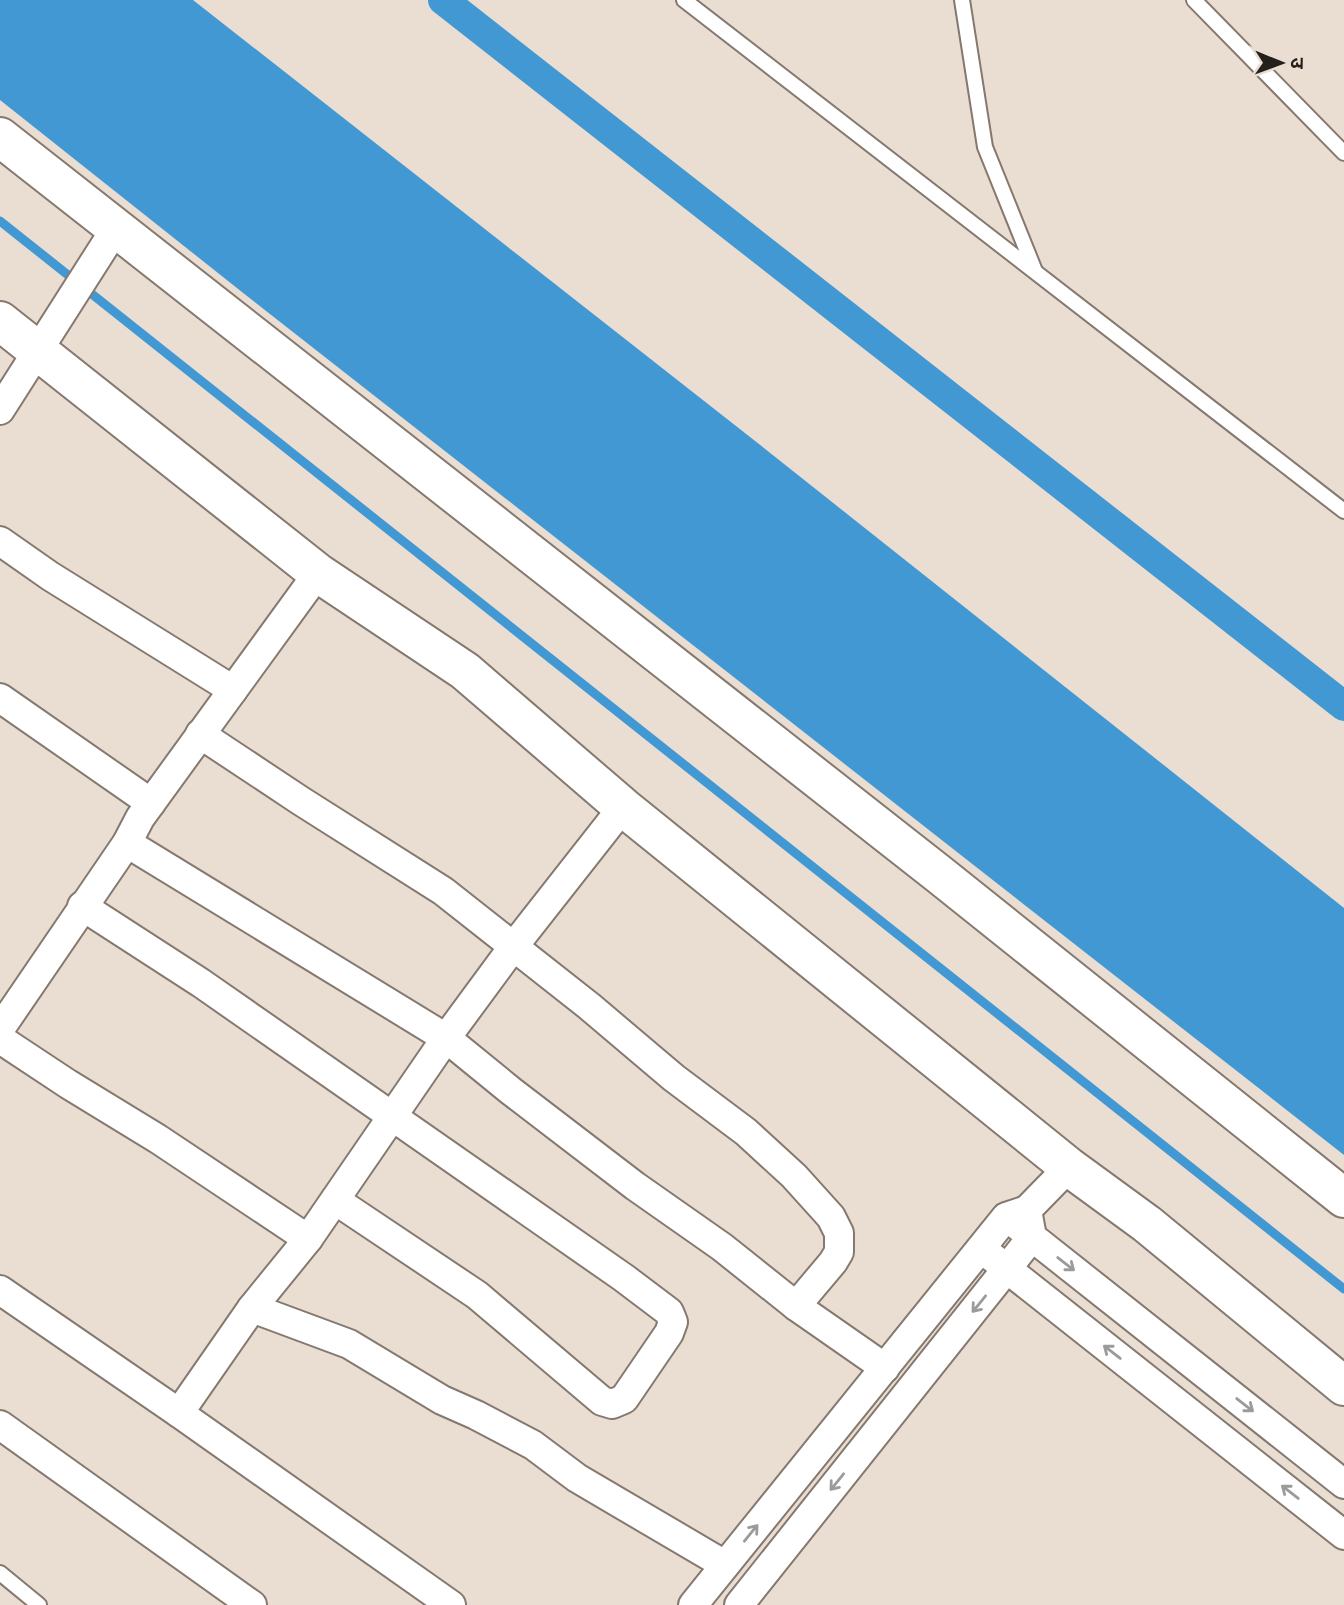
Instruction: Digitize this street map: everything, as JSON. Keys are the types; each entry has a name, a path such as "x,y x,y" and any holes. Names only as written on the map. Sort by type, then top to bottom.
{"street":[{"path":"0,137 108,239 940,875 1344,1198"},
{"path":"0,410 108,239"},
{"path":"0,321 46,338 318,573 465,671 623,807 1069,1167 1147,1224 1344,1386"},
{"path":"0,541 50,576 233,690"},
{"path":"0,1029 127,843 151,803 318,573"},
{"path":"0,698 151,803"},
{"path":"200,734 443,891 589,1006 674,1079 746,1132 794,1176 831,1217 839,1233 839,1252 834,1262 796,1306"},
{"path":"179,1413 252,1308 308,1239 446,1038 513,947 623,807"},
{"path":"127,843 446,1038 664,1207 722,1247 796,1306 885,1368"},
{"path":"82,906 201,982 604,1264 669,1312 673,1322 662,1344 624,1399 612,1404 602,1401 477,1295 335,1200"},
{"path":"0,1039 158,1139 308,1239"},
{"path":"693,1605 981,1248 1022,1222 1069,1167"},
{"path":"739,1605 1006,1269 1022,1222"},
{"path":"1022,1222 1344,1484"},
{"path":"981,1248 1344,1535"},
{"path":"0,1290 451,1605"},
{"path":"252,1308 349,1344 442,1400 533,1445 577,1478 725,1565"},
{"path":"0,1425 252,1605"}],"lane":[{"path":"684,0 1344,511"},
{"path":"962,0 985,147 1036,272"},
{"path":"1194,0 1344,153"},
{"path":"0,1573 39,1605"}],"water":[{"path":"0,0 193,0 1344,908 1344,1155 0,100"}],"waterway":[{"path":"443,0 1344,706"},
{"path":"0,221 1344,1289"}]}
